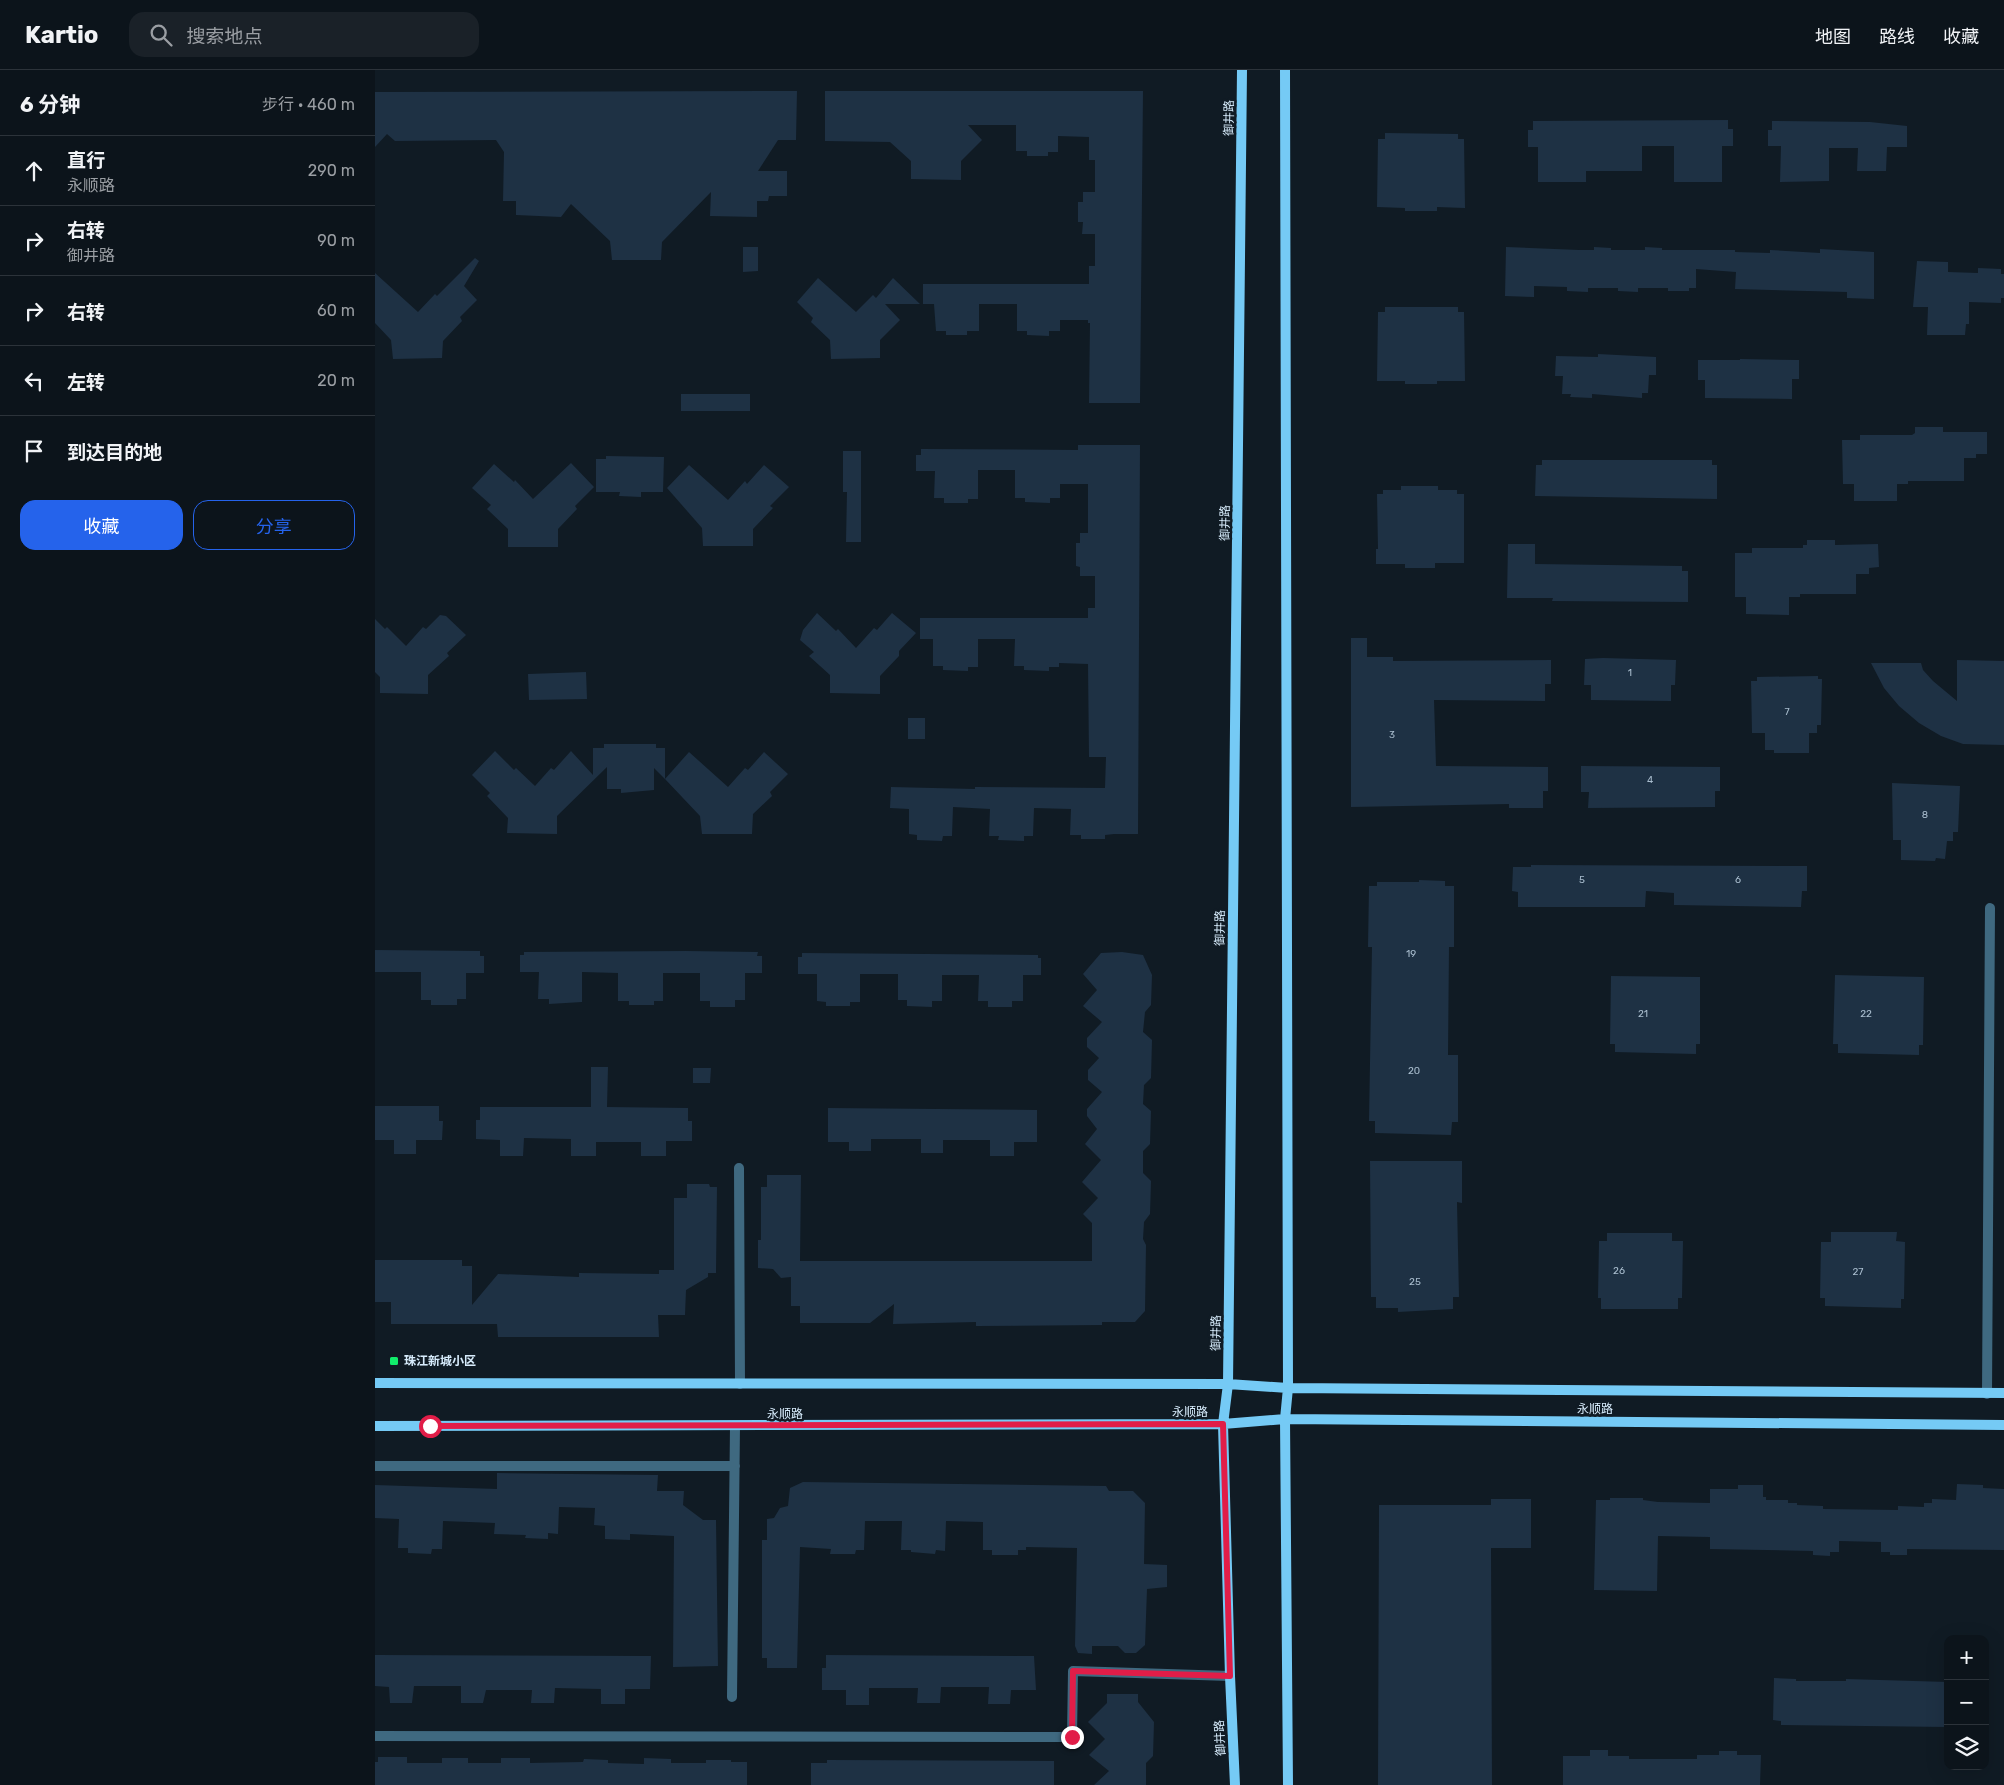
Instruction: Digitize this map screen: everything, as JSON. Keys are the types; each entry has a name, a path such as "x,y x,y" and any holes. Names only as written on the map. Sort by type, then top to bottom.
{"street":[{"name":"御井路","path":"1235,1785 1223,1424 1228,1384 1242,70"},
{"path":"1285,70 1288,1388 1285,1419 1288,1785"},
{"path":"1987,1394 1990,908"},
{"path":"739,1168 740,1384"},
{"name":"永顺路","path":"375,1384 1228,1384 1288,1388 2004,1394"},
{"name":"永顺路","path":"375,1426 1223,1424 1285,1419 2004,1425"},
{"path":"732,1697 735,1426"},
{"path":"375,1466 735,1466"},
{"path":"375,1736 1072,1737 1073,1671 1230,1676"}],"building":[{"path":"797,91 796,140 778,140 758,171 787,171 787,196 769,196 768,201 757,201 757,217 710,216 711,192 662,242 661,260 612,260 610,241 571,204 561,217 516,215 516,201 503,201 504,152 496,140 395,141 387,134 375,147 375,92"},
{"path":"825,91 1143,91 1140,403 1089,403 1090,323 1088,323 1088,320 1060,320 1060,331 1049,331 1049,336 1027,335 1027,331 1017,331 1017,304 979,304 979,331 967,331 967,335 946,335 946,331 936,331 934,304 923,304 923,284 1089,284 1089,266 1095,266 1095,234 1082,234 1083,222 1078,222 1078,202 1083,202 1083,192 1095,192 1095,160 1089,160 1089,137 1058,136 1058,152 1048,152 1048,156 1027,156 1027,151 1016,151 1016,125 968,125 982,140 961,161 961,180 911,179 911,161 890,142 825,141"},
{"path":"1728,120 1728,129 1733,129 1733,146 1722,146 1722,182 1674,182 1674,146 1642,146 1642,171 1586,171 1586,182 1538,182 1538,147 1528,147 1528,130 1533,130 1533,121"},
{"path":"1772,121 1870,122 1907,126 1907,147 1887,147 1886,171 1857,171 1858,148 1829,148 1829,181 1780,182 1781,146 1768,146 1768,130 1772,130"},
{"path":"1385,133 1458,134 1458,139 1464,139 1465,208 1437,207 1437,211 1405,211 1405,208 1377,207 1378,139 1385,139"},
{"path":"743,247 758,247 758,271 743,272"},
{"path":"1506,247 1594,250 1594,247 1611,248 1611,250 1645,250 1645,247 1662,248 1662,250 1735,250 1735,252 1770,253 1770,250 1820,253 1820,249 1874,252 1874,299 1847,298 1847,292 1735,289 1736,272 1696,269 1696,288 1689,288 1689,291 1668,291 1668,288 1638,288 1638,292 1618,291 1618,288 1588,288 1588,292 1567,291 1567,287 1534,286 1534,297 1505,296"},
{"path":"475,258 479,261 464,286 477,300 460,317 462,321 443,341 442,358 393,359 391,340 375,323 375,273 418,312"},
{"path":"1917,261 1948,262 1948,272 1978,273 1978,268 2001,269 2001,274 2004,274 2004,298 2001,298 2001,303 1969,302 1969,324 1966,324 1965,335 1927,335 1928,307 1913,307"},
{"path":"818,278 856,312 873,295 876,298 893,278 920,304 885,304 900,320 880,340 880,358 831,359 830,340 811,322 813,318 797,302"},
{"path":"1385,307 1458,307 1458,312 1464,312 1465,381 1437,381 1437,384 1405,384 1405,381 1377,381 1378,312 1385,312"},
{"path":"1598,354 1656,357 1656,375 1649,375 1648,393 1642,393 1642,398 1592,394 1592,398 1570,397 1571,394 1562,394 1563,376 1555,376 1556,356 1598,357"},
{"path":"1698,360 1799,360 1799,379 1792,379 1792,399 1705,398 1705,380 1698,380"},
{"path":"681,394 750,394 750,411 681,411"},
{"path":"1915,427 1943,427 1943,432 1987,432 1987,454 1976,454 1976,458 1964,458 1964,481 1908,481 1908,484 1897,484 1897,501 1854,501 1854,484 1843,484 1842,440 1860,440 1860,435 1912,435 1915,433"},
{"path":"1078,445 1140,445 1138,834 1105,835 1105,839 1081,839 1081,835 1070,835 1071,809 1034,808 1033,836 1024,836 1024,841 998,840 999,836 989,836 990,809 953,807 952,836 943,836 942,841 917,840 917,835 909,834 909,809 890,808 891,787 975,789 975,787 1105,788 1106,757 1089,757 1088,664 1059,663 1059,667 1049,667 1049,671 1024,670 1024,666 1014,666 1015,639 978,639 978,667 968,667 968,671 943,670 943,666 933,666 933,639 920,639 920,618 1088,618 1088,608 1095,608 1095,576 1080,576 1080,567 1076,566 1076,543 1080,543 1080,533 1088,533 1088,484 1060,484 1060,498 1050,498 1050,503 1025,502 1025,498 1015,498 1015,470 978,470 978,499 968,499 968,503 944,503 944,498 934,498 935,471 916,471 916,455 921,455 921,449 1078,450"},
{"path":"843,451 861,451 861,542 846,542 847,492 843,492"},
{"path":"606,456 664,457 663,492 641,492 641,497 619,496 620,492 596,492 596,459 606,459"},
{"path":"1542,460 1712,460 1712,465 1717,465 1717,499 1535,496 1536,465 1542,465"},
{"path":"571,463 594,487 575,506 577,509 558,529 558,547 508,547 508,529 487,509 491,505 472,488 494,464 514,482 515,480 533,499"},
{"path":"689,465 728,500 745,481 747,484 764,465 789,487 770,506 773,508 753,529 753,546 703,546 702,528 667,488"},
{"path":"1401,486 1438,486 1438,490 1457,490 1457,494 1464,494 1464,563 1435,563 1435,568 1405,568 1405,564 1376,564 1376,549 1378,549 1377,494 1383,494 1383,490 1401,490"},
{"path":"1807,540 1835,540 1835,545 1878,544 1879,567 1869,568 1869,574 1856,574 1856,594 1800,594 1800,597 1789,597 1789,615 1746,614 1746,597 1735,597 1735,553 1752,553 1752,548 1803,548 1803,545 1807,545"},
{"path":"1508,544 1535,544 1535,564 1682,566 1682,571 1688,571 1688,602 1552,601 1553,598 1507,598"},
{"path":"817,613 836,631 838,629 856,648 874,628 877,630 892,613 916,633 899,651 899,656 880,676 880,694 830,693 830,675 809,656 814,652 800,640 803,630"},
{"path":"440,615 446,616 466,635 447,653 449,656 428,675 428,694 380,693 380,677 375,672 375,619 385,629 387,627 406,646 423,627 426,629"},
{"path":"1351,638 1367,638 1367,657 1393,657 1393,661 1551,660 1551,684 1545,684 1545,701 1434,700 1436,766 1548,767 1548,791 1543,791 1543,808 1509,808 1509,804 1351,807"},
{"path":"1585,659 1676,660 1675,685 1671,685 1671,701 1591,700 1591,685 1584,685"},
{"path":"1957,660 2004,661 2004,745 1963,744 1941,736 1919,723 1899,706 1884,688 1871,663 1921,663 1923,670 1933,681 1957,701"},
{"path":"586,672 587,699 529,700 528,674"},
{"path":"1818,676 1818,679 1822,679 1821,725 1817,725 1817,733 1809,733 1809,753 1774,753 1774,750 1765,750 1765,733 1752,733 1751,681 1757,681 1757,677"},
{"path":"908,718 925,718 925,739 908,739"},
{"path":"604,744 656,744 656,748 665,748 665,779 654,768 654,790 621,793 621,789 607,789 607,767 557,816 557,834 507,833 508,818 487,796 490,793 472,775 495,751 514,770 516,768 535,786 551,768 554,770 571,751 593,775 593,748 604,748"},
{"path":"689,752 728,787 745,768 748,770 764,752 788,774 770,792 772,796 753,814 752,834 702,834 700,816 665,779"},
{"path":"1581,766 1720,767 1720,791 1715,791 1715,807 1588,808 1589,792 1581,792"},
{"path":"1892,783 1960,786 1958,832 1953,832 1953,841 1947,841 1945,859 1936,858 1935,861 1901,860 1901,840 1893,840"},
{"path":"1531,865 1807,866 1807,891 1802,891 1801,907 1674,905 1674,893 1646,891 1645,907 1518,907 1518,892 1512,891 1513,867 1531,867"},
{"path":"1419,880 1445,881 1445,886 1454,886 1454,947 1449,947 1448,1055 1458,1055 1458,1122 1452,1122 1451,1135 1375,1133 1375,1121 1369,1121 1372,947 1368,947 1369,886 1377,886 1377,882 1419,882"},
{"path":"375,950 480,951 480,956 484,956 484,973 466,973 466,999 457,999 457,1005 431,1005 431,1000 421,1000 421,972 375,972"},
{"path":"524,952 758,952 757,956 762,956 762,973 745,973 745,1000 735,1000 735,1007 710,1007 710,1001 700,1001 700,973 663,973 663,1001 654,1001 654,1005 629,1005 629,1001 618,1001 618,973 582,972 582,1002 549,1004 549,999 538,999 539,972 520,972 520,955 524,955"},
{"path":"1122,952 1143,955 1152,975 1151,1005 1145,1012 1143,1032 1152,1040 1151,1078 1144,1085 1143,1104 1151,1111 1150,1144 1143,1151 1143,1173 1151,1181 1150,1214 1144,1222 1143,1239 1146,1245 1145,1311 1135,1322 1102,1322 1102,1325 976,1326 976,1322 893,1324 894,1304 870,1323 800,1323 800,1306 791,1306 791,1277 781,1278 773,1269 758,1268 758,1240 761,1240 761,1187 767,1187 767,1175 801,1175 800,1261 1092,1261 1092,1223 1083,1214 1098,1198 1082,1182 1101,1160 1085,1144 1097,1129 1087,1116 1087,1109 1102,1092 1088,1080 1088,1070 1099,1058 1087,1047 1087,1038 1102,1022 1083,1006 1097,990 1083,974 1101,953"},
{"path":"802,953 1038,955 1038,958 1041,958 1041,975 1023,975 1023,1001 1012,1001 1012,1007 988,1007 988,1001 978,1001 979,975 942,975 942,1001 932,1001 932,1007 907,1006 907,1000 898,1000 898,974 860,974 860,1002 850,1002 850,1006 826,1006 826,1002 817,1001 817,974 798,974 798,957 802,957"},
{"path":"1835,975 1924,977 1923,1045 1919,1045 1919,1055 1838,1053 1838,1044 1833,1044"},
{"path":"1611,976 1700,977 1700,1044 1696,1044 1696,1054 1615,1052 1615,1044 1610,1044"},
{"path":"591,1067 608,1067 607,1107 688,1108 688,1121 692,1121 692,1141 666,1141 666,1156 641,1156 641,1142 596,1142 596,1156 571,1156 571,1139 524,1138 523,1156 500,1156 500,1140 476,1139 476,1120 480,1120 480,1107 591,1107"},
{"path":"693,1068 711,1068 710,1083 693,1083"},
{"path":"375,1106 439,1106 439,1121 443,1121 442,1140 416,1140 416,1154 394,1154 394,1140 375,1140"},
{"path":"828,1108 1037,1110 1037,1142 1014,1142 1014,1156 990,1156 990,1140 943,1140 943,1153 921,1153 921,1139 871,1139 871,1151 849,1151 849,1142 828,1142"},
{"path":"1370,1161 1462,1161 1462,1203 1457,1202 1459,1297 1453,1297 1453,1309 1398,1312 1398,1308 1376,1308 1376,1297 1371,1297"},
{"path":"687,1184 709,1184 710,1187 717,1187 716,1273 708,1273 708,1277 686,1290 685,1315 658,1315 659,1337 498,1337 497,1324 391,1324 391,1302 375,1302 375,1260 462,1260 462,1266 472,1266 472,1305 498,1274 579,1277 579,1273 659,1274 659,1270 674,1270 674,1198 687,1198"},
{"path":"1831,1232 1897,1232 1896,1241 1905,1242 1904,1299 1901,1299 1901,1308 1825,1306 1825,1298 1820,1298 1821,1242 1831,1242"},
{"path":"1607,1233 1672,1233 1672,1241 1683,1241 1682,1298 1678,1298 1678,1309 1601,1309 1601,1298 1598,1298 1599,1241 1607,1241"},
{"path":"497,1473 658,1475 657,1491 684,1491 683,1505 703,1520 716,1520 718,1666 673,1667 674,1536 630,1534 630,1540 605,1539 605,1526 594,1525 595,1508 559,1507 558,1534 548,1533 548,1539 525,1538 526,1535 494,1534 495,1523 443,1521 442,1549 432,1549 431,1554 408,1553 408,1548 398,1548 399,1519 375,1518 375,1485 497,1489"},
{"path":"803,1482 1106,1486 1109,1491 1133,1491 1145,1503 1144,1564 1167,1565 1167,1587 1147,1589 1145,1645 1136,1653 1125,1653 1118,1646 1092,1646 1092,1654 1078,1653 1075,1646 1077,1548 1026,1547 1026,1550 1018,1550 1018,1555 992,1555 992,1550 983,1550 983,1522 946,1521 945,1551 936,1550 935,1554 911,1552 911,1550 901,1550 902,1521 865,1521 864,1550 856,1550 855,1554 830,1554 831,1549 800,1547 797,1668 767,1668 767,1658 762,1658 762,1540 767,1540 767,1519 774,1518 780,1508 788,1506 790,1488"},
{"path":"1957,1484 1983,1485 1983,1488 2004,1489 2004,1550 1907,1549 1907,1555 1890,1555 1890,1552 1881,1552 1881,1542 1839,1541 1839,1552 1830,1552 1830,1556 1813,1555 1813,1551 1710,1549 1710,1537 1658,1536 1657,1591 1594,1590 1596,1500 1643,1498 1643,1500 1658,1502 1710,1503 1710,1489 1738,1489 1738,1485 1763,1485 1763,1497 1766,1497 1766,1500 1788,1500 1788,1503 1797,1503 1797,1505 1823,1506 1823,1509 1898,1510 1898,1506 1924,1507 1924,1503 1932,1503 1932,1499 1956,1500"},
{"path":"1491,1499 1531,1499 1531,1548 1491,1548 1492,1785 1378,1785 1379,1505 1491,1505"},
{"path":"375,1655 651,1656 650,1689 625,1689 625,1704 601,1704 601,1689 555,1688 554,1703 531,1703 532,1690 486,1690 483,1703 461,1703 461,1686 414,1686 412,1703 390,1703 389,1687 375,1686"},
{"path":"826,1655 1034,1656 1036,1690 1011,1690 1010,1704 988,1704 989,1687 941,1687 940,1703 917,1703 918,1688 869,1688 869,1705 846,1705 846,1690 822,1690 822,1668 826,1668"},
{"path":"1774,1678 1796,1679 1796,1681 1846,1681 1846,1679 1944,1682 1944,1727 1781,1725 1781,1721 1773,1720"},
{"path":"1107,1694 1138,1694 1138,1702 1154,1722 1153,1756 1146,1763 1146,1785 1094,1785 1109,1771 1089,1755 1105,1739 1088,1722 1107,1703"},
{"path":"1590,1750 1608,1750 1608,1756 1629,1756 1629,1759 1697,1759 1697,1755 1719,1755 1719,1751 1737,1751 1737,1755 1761,1755 1760,1785 1563,1785 1563,1756 1590,1756"},
{"path":"378,1757 407,1757 407,1763 442,1763 442,1758 468,1758 468,1763 501,1763 501,1758 530,1758 530,1763 583,1762 584,1759 608,1760 608,1763 644,1764 644,1758 671,1759 671,1763 706,1763 706,1760 731,1760 731,1762 747,1762 747,1785 375,1785 375,1762 378,1762"},
{"path":"827,1760 1054,1761 1054,1785 811,1785 811,1763 827,1763"}],"place":[{"name":"珠江新城小区","path":"394,1361"}],"route":[{"path":"430,1426 1223,1424 1230,1676 1073,1671 1072,1737"}]}
